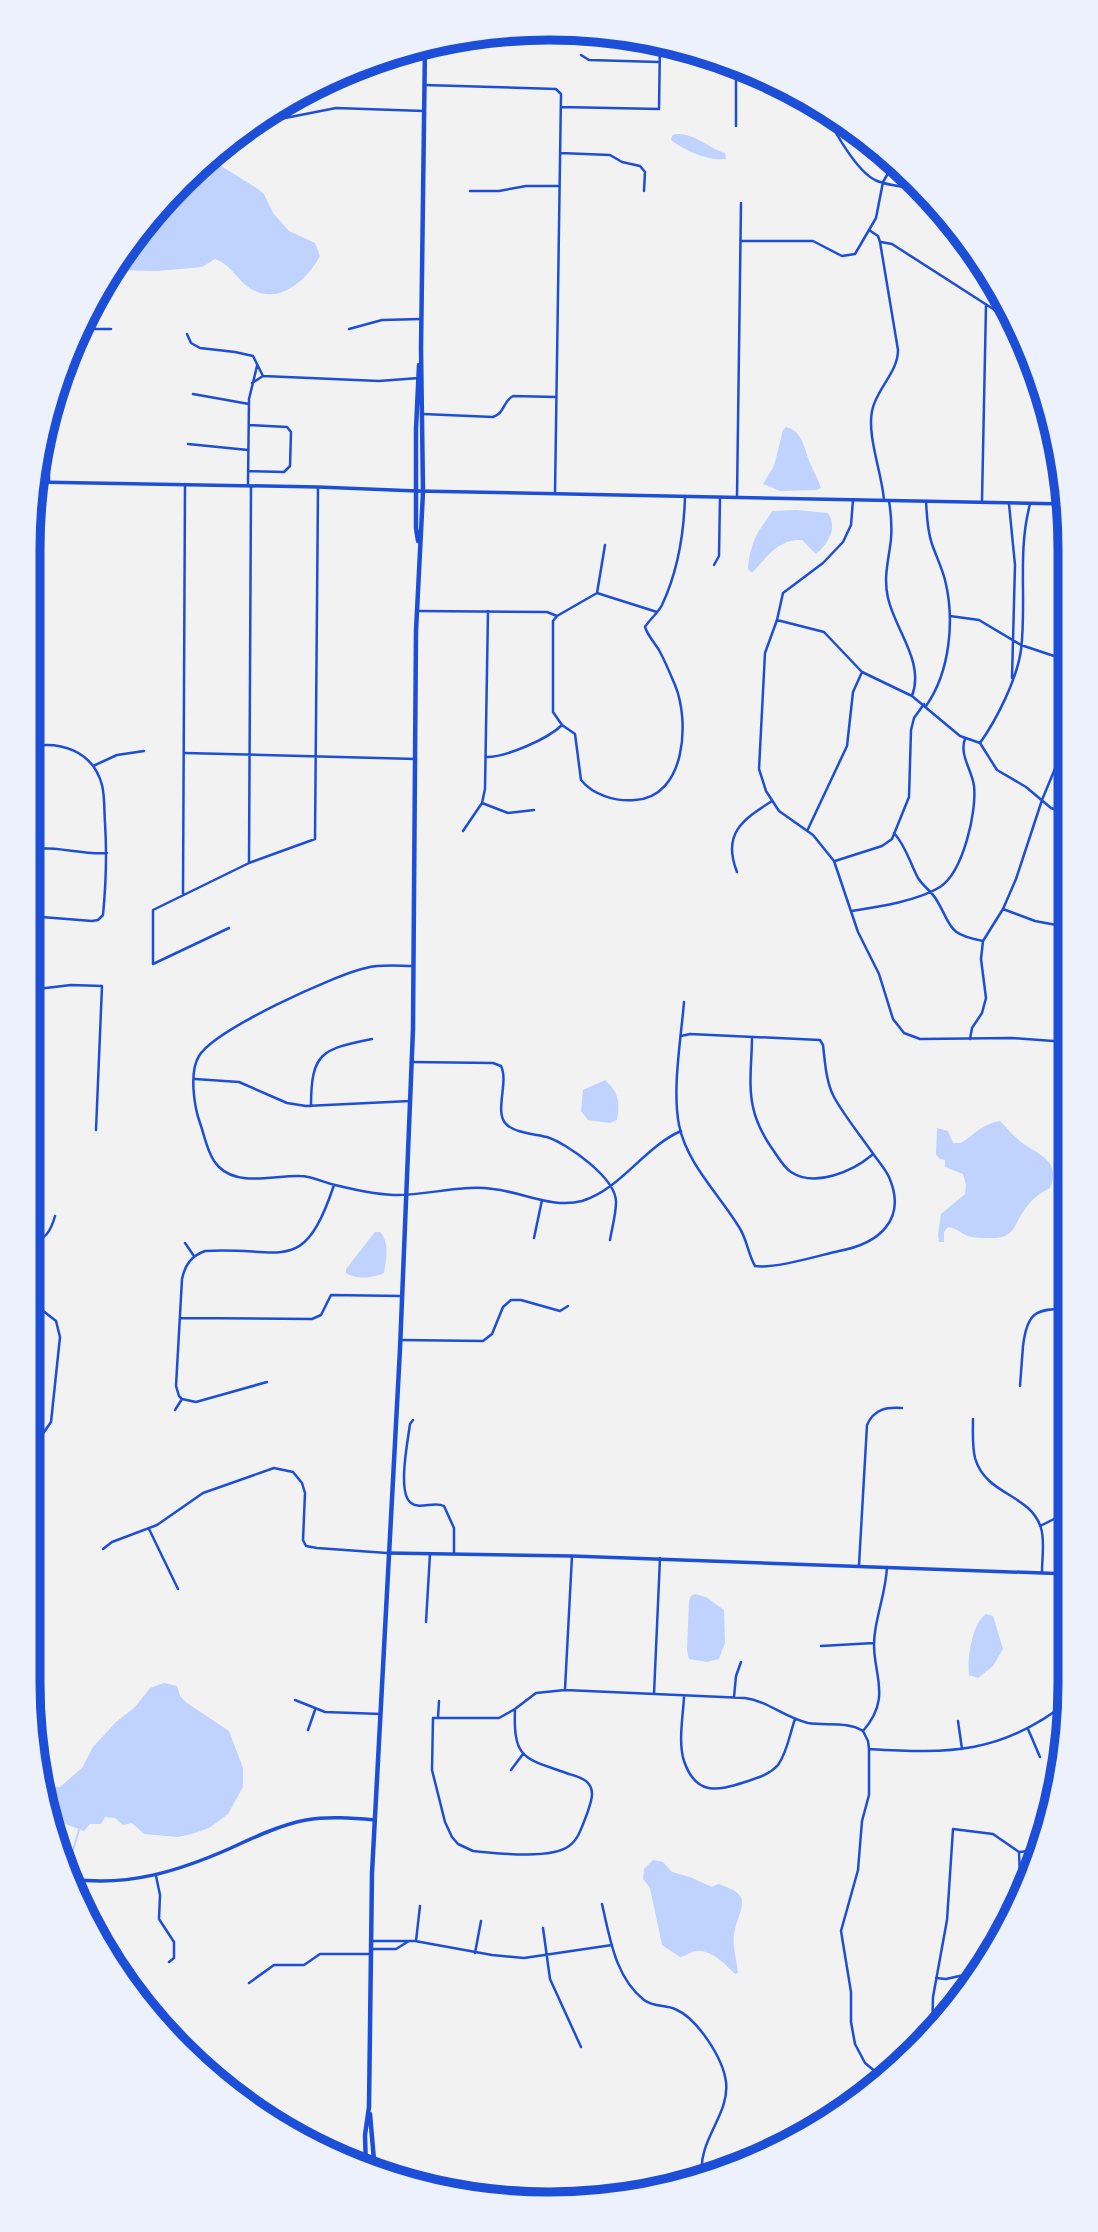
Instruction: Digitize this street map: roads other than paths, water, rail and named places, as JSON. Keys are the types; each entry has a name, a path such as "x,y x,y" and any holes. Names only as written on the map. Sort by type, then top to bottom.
{"main road":[{"path":"419,545 416,524 425,56"},
{"path":"366,2158 375,1820 410,1101 417,611 424,492 420,378"},
{"path":"369,2107 374,2161"}],"street":[{"path":"561,107 659,109 659,53"},
{"path":"581,55 589,60 659,62"},
{"path":"736,76 736,126"},
{"path":"424,85 556,89 561,94 555,493"},
{"path":"276,120 336,108 424,111"},
{"path":"833,127 847,150 870,176 883,182 906,186"},
{"path":"560,153 610,155 627,164 640,166 645,172 644,191"},
{"path":"741,240 813,241 842,256 855,254 876,218 883,182 889,171"},
{"path":"470,191 559,186"},
{"path":"737,497 741,202"},
{"path":"869,230 878,236 880,242 898,350 896,364 875,400 871,417 891,531 885,573 886,588 890,605 910,652 915,680 912,696"},
{"path":"880,242 892,244 1000,313"},
{"path":"982,502 986,305"},
{"path":"348,329 382,320 421,319"},
{"path":"91,329 110,329"},
{"path":"187,334 195,346 253,356 262,376"},
{"path":"249,863 248,450 249,404 257,366"},
{"path":"252,383 262,376 379,381 420,378"},
{"path":"193,394 249,404"},
{"path":"423,414 493,417 502,412 513,396 556,397"},
{"path":"248,471 284,472 290,466 291,432 288,427 249,425"},
{"path":"188,444 248,450"},
{"path":"49,457 49,482"},
{"path":"45,482 1056,504"},
{"path":"183,896 185,484"},
{"path":"229,928 153,964 153,910 249,863 315,839 318,487"},
{"path":"657,612 597,593 556,616 553,621 554,715 575,734 579,776 584,784 608,797 637,800 653,796 664,787 681,756 680,704 665,664 646,631 646,625 657,612 661,606 681,550 685,496"},
{"path":"714,565 719,556 720,497"},
{"path":"853,500 851,525 846,538 822,563 786,589 765,653 760,775 772,802 821,843 834,862 858,932 879,974 893,1019 904,1033 920,1038 1012,1038 1057,1042 1058,960"},
{"path":"834,862 882,846 892,839 909,797 912,725 943,667 950,616 945,581 929,533 926,501"},
{"path":"1009,503 1015,565 1012,678"},
{"path":"980,743 998,713 1021,645 1023,539 1031,503"},
{"path":"597,593 605,545"},
{"path":"417,611 547,612 556,616"},
{"path":"463,831 482,803 485,789 488,611"},
{"path":"950,616 979,620 1021,645 1058,657"},
{"path":"777,620 824,632 862,672 912,696 965,739 980,743 997,770 1058,810"},
{"path":"807,830 849,741 853,692 862,672"},
{"path":"487,757 500,755 546,737 562,725"},
{"path":"851,911 889,905 942,886 948,879 971,830 975,793 974,782 963,752 965,739"},
{"path":"40,745 62,745 80,754 93,766 103,792 107,853 101,918 92,921 40,917"},
{"path":"93,766 117,755 144,751"},
{"path":"184,753 416,759"},
{"path":"970,1039 972,1028 982,1013 986,998 981,959 983,941 1003,909 1058,761"},
{"path":"737,872 731,854 733,837 746,819 772,802"},
{"path":"482,803 508,813 534,810"},
{"path":"894,833 902,842 920,882 936,899 953,931 964,937 983,941"},
{"path":"40,848 107,853"},
{"path":"1003,909 1058,925"},
{"path":"414,967 377,966 357,970 252,1016 200,1053 195,1079 196,1112 213,1159 225,1172 240,1178 303,1175 369,1192 406,1195 480,1188 509,1191 542,1200 576,1202 590,1198 608,1186 665,1140 681,1131"},
{"path":"40,989 71,985 102,986 96,1130"},
{"path":"681,1036 690,1034 814,1039 822,1042 829,1082 835,1098 890,1179 893,1196 891,1218 881,1235 850,1249 769,1266 755,1266 744,1235 699,1170 681,1131 678,1103 681,1036 684,1002"},
{"path":"752,1037 751,1087 754,1111 763,1135 788,1169 805,1177 821,1177 849,1170 873,1154"},
{"path":"311,1106 312,1073 320,1058 334,1047 372,1039"},
{"path":"411,1062 499,1064 504,1072 502,1113 505,1124 567,1146 590,1163 614,1194 616,1203 610,1240"},
{"path":"195,1079 239,1082 287,1103 311,1106 410,1101"},
{"path":"267,1382 196,1402 179,1396 176,1386 184,1271 194,1256 213,1251 293,1251 312,1235 334,1185"},
{"path":"534,1238 542,1200"},
{"path":"40,1241 50,1232 55,1216"},
{"path":"184,1242 194,1256"},
{"path":"180,1318 312,1320 321,1315 331,1295 401,1296"},
{"path":"400,1340 446,1339 477,1342 492,1334 503,1307 511,1300 521,1300 560,1311 568,1306"},
{"path":"40,1308 52,1317 60,1332 53,1414 47,1429 40,1436"},
{"path":"1020,1386 1025,1328 1029,1319 1042,1310 1058,1309"},
{"path":"175,1410 182,1399"},
{"path":"859,1565 867,1425 872,1416 881,1409 902,1408"},
{"path":"973,1419 975,1456 981,1471 998,1489 1025,1504 1041,1526 1042,1573"},
{"path":"413,1420 410,1424 404,1477 408,1501 418,1505 440,1503 450,1515 454,1528 454,1554"},
{"path":"1056,1447 1058,1466"},
{"path":"103,1549 112,1542 169,1518 203,1493 267,1469 293,1472 302,1483 305,1493 303,1540 306,1546 330,1550 660,1558 1058,1574"},
{"path":"1041,1526 1058,1517"},
{"path":"149,1528 178,1589"},
{"path":"426,1622 430,1554"},
{"path":"565,1690 572,1556"},
{"path":"653,1693 660,1558"},
{"path":"863,1731 875,1717 879,1704 880,1682 874,1643 886,1588 887,1567"},
{"path":"821,1646 874,1643"},
{"path":"734,1698 736,1676 741,1662"},
{"path":"515,1709 515,1740 523,1754 590,1784 592,1800 582,1828 568,1847 553,1853 481,1852 464,1848 452,1837 445,1822 432,1770 433,1717 490,1720 507,1714 536,1693 565,1690 757,1700 795,1719 809,1723 854,1726 863,1731 869,1749 870,1795 862,1821 858,1870 841,1931 851,1992 851,2022 855,2043 865,2063 876,2072"},
{"path":"684,1695 684,1760 696,1781 712,1790 723,1789 771,1772 780,1761 795,1719"},
{"path":"295,1700 315,1710 381,1714"},
{"path":"438,1717 439,1700"},
{"path":"869,1749 938,1752 983,1745 1028,1730 1057,1709"},
{"path":"308,1730 315,1710"},
{"path":"958,1721 962,1749"},
{"path":"1028,1730 1041,1757"},
{"path":"511,1770 523,1754"},
{"path":"80,1879 115,1881 156,1876 189,1866 273,1830 306,1820 375,1820"},
{"path":"933,2015 936,1978 947,1920 953,1829 993,1834 1019,1852 1029,1851"},
{"path":"1019,1852 1020,1875"},
{"path":"156,1876 160,1895 159,1919 172,1937 176,1948 174,1958 169,1962"},
{"path":"602,1904 618,1967 630,1985 644,2000 684,2014 708,2041 720,2063 726,2092 704,2148 702,2168"},
{"path":"415,1941 419,1906"},
{"path":"475,1953 481,1922"},
{"path":"543,1928 550,1979 581,2047"},
{"path":"370,1941 415,1941 508,1957 546,1956 612,1945"},
{"path":"248,1983 274,1965 304,1965 320,1954 397,1949 409,1941"},
{"path":"936,1978 946,1979 966,1975"}],"water":[{"path":"675,134 695,138 725,153 726,159 713,159 690,151 671,140"},
{"path":"217,164 264,194 273,213 289,231 315,243 320,256 308,273 293,287 274,294 253,290 226,265 215,259 202,267 157,271 123,270 145,239 189,189"},
{"path":"786,427 796,432 802,441 821,488 780,491 763,484 774,466"},
{"path":"772,511 828,513 832,530 824,545 816,554 802,540 786,543 773,550 752,573 748,569 753,544"},
{"path":"605,1080 617,1098 617,1120 610,1123 588,1120 581,1111 583,1090"},
{"path":"1000,1121 1018,1140 1051,1165 1053,1179 1050,1188 1030,1202 1012,1230 1004,1236 973,1237 948,1227 944,1232 944,1242 939,1242 941,1214 965,1194 966,1185 963,1174 945,1167 945,1160 936,1155 937,1128 948,1131 953,1143 961,1143 984,1127"},
{"path":"375,1232 380,1232 385,1241 384,1273 365,1278 346,1273 346,1269"},
{"path":"695,1594 706,1597 724,1610 725,1643 719,1659 707,1662 689,1659 689,1601"},
{"path":"986,1614 993,1616 1003,1649 993,1666 978,1678 969,1675 970,1651 977,1625"},
{"path":"164,1683 177,1686 180,1696 187,1703 229,1731 243,1768 243,1787 228,1814 209,1828 178,1837 144,1834 132,1823 123,1825 115,1818 105,1817 101,1824 90,1824 84,1831 60,1823 51,1787 60,1787 82,1768 93,1747 116,1722 135,1707 150,1688"},
{"path":"653,1860 663,1862 672,1872 712,1887 718,1884 730,1888 741,1898 734,1939 738,1973 735,1974 707,1952 696,1951 680,1957 662,1945 650,1888 643,1879 644,1869"}],"waterway":[{"path":"71,1857 79,1830"}]}
